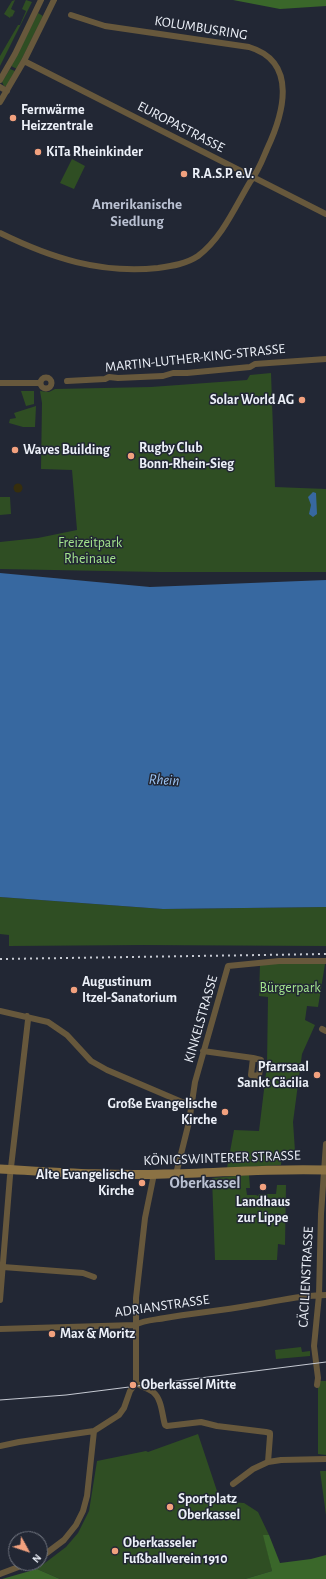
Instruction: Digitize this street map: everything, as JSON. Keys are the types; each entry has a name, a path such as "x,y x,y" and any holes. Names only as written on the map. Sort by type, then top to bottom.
{"main road":[{"name":"KÖNIGSWINTERER STRASSE","path":"0,1169 76,1174 176,1174 283,1169 325,1170"}],"street":[{"path":"1,99 24,61 54,0"},
{"path":"0,80 15,54 40,2 50,9"},
{"name":"KOLUMBUSRING","path":"0,233 58,258 92,266 131,269 175,265 188,261 198,256 217,238 256,174 276,128 284,97 283,87 275,65 267,56 257,50 105,26 71,15"},
{"name":"EUROPASTRASSE","path":"24,61 326,214"},
{"path":"0,86 7,91"},
{"name":"MARTIN-LUTHER-KING-STRASSE","path":"67,381 105,379 109,377 163,376 172,373 187,374 250,367 255,364 326,359"},
{"path":"0,383 40,383"},
{"name":"KINKELSTRASSE","path":"176,1174 193,1104 195,1082 228,966 279,960 326,961"},
{"path":"0,1011 48,1022 67,1035 91,1061 107,1070 182,1102 193,1104"},
{"path":"0,1300 11,1170 28,1020 27,1016"},
{"path":"204,1051 253,1058"},
{"name":"CÄCILIENSTRASSE","path":"317,1385 318,1378 314,1346 319,1295 320,1214 325,1170 326,1144"},
{"path":"0,1446 94,1431 119,1415 124,1408 130,1391 136,1383 136,1298 145,1218 154,1174"},
{"path":"3,1268 83,1273 94,1277"},
{"name":"ADRIANSTRASSE","path":"0,1329 135,1325 141,1322 284,1299 326,1295"},
{"path":"136,1383 152,1391 156,1395 165,1425 167,1426 202,1422 217,1426 270,1433 268,1462"},
{"path":"48,1552 64,1540 76,1525 83,1511 87,1496 94,1431"},
{"path":"233,1484 253,1469 268,1462 281,1460 326,1459"}],"green space":[{"path":"15,0 11,9 15,11 10,18 4,14 12,1"},
{"path":"26,0 32,2 0,66 0,56 18,25 20,25 26,11 22,9"},
{"path":"233,0 326,0 326,6 280,9"},
{"path":"38,13 43,16 17,69 11,66"},
{"path":"10,69 15,71 7,86 4,86 2,82"},
{"path":"72,159 85,166 74,189 60,183"},
{"name":"Freizeitpark Rheinaue","path":"271,373 275,487 326,489 326,572 159,572 0,569 0,542 38,538 77,530 72,470 41,469 42,403 40,391 49,392 55,389 151,387 247,380 250,375"},
{"path":"21,391 34,391 34,404 26,406"},
{"path":"36,406 35,427 23,427 9,423 10,419 16,418 14,413"},
{"path":"0,497 10,497 11,514 0,515"},
{"path":"0,897 163,909 326,907 326,946 9,946 9,935 0,934"},
{"name":"Bürgerpark","path":"260,964 325,964 318,1007 307,1006 305,1020 315,1025 302,1054 293,1122 295,1151 282,1151 281,1165 227,1168 234,1130 259,1131 267,1065 268,997 259,996"},
{"path":"249,1175 250,1188 246,1188 247,1195 258,1196 259,1194 276,1194 277,1185 286,1185 285,1245 278,1244 277,1260 215,1260 212,1178"},
{"path":"301,1347 302,1352 310,1351 310,1356 276,1359 275,1350"},
{"path":"320,1381 326,1381 326,1455 318,1454 318,1385"},
{"name":"Sportplatz Oberkassel","path":"198,1434 218,1494 229,1502 244,1503 258,1512 269,1535 264,1535 272,1571 245,1579 60,1579 42,1571 48,1571 48,1561 66,1547 78,1533 89,1511 97,1461 146,1451 148,1452"},
{"path":"320,1471 326,1471 326,1515"},
{"path":"263,1535 269,1535 280,1563 311,1559 326,1555 326,1579 245,1579 272,1571"},
{"path":"30,1571 42,1571 60,1579 2,1579"}],"sand":[{"path":"16,484 20,484 22,488 20,492 16,492 14,490 14,486"}],"water":[{"path":"313,492 316,493 317,514 313,517 309,514 311,505 308,497"},
{"name":"Rhein","path":"0,573 150,587 326,580 326,907 163,909 0,897"}],"tram line":[{"path":"0,1400 66,1395 326,1362"}],"railway":[{"path":"0,959 326,954"}],"place":[{"name":"Fernwärme Heizzentrale","path":"13,118"},
{"name":"KiTa Rheinkinder","path":"38,152"},
{"name":"R.A.S.P. e.V.","path":"184,174"},
{"name":"Solar World AG","path":"302,400"},
{"name":"Waves Building","path":"15,450"},
{"name":"Rugby Club Bonn-Rhein-Sieg","path":"131,456"},
{"name":"Augustinum Itzel-Sanatorium","path":"74,990"},
{"name":"Pfarrsaal Sankt Cäcilia","path":"317,1075"},
{"name":"Große Evangelische Kirche","path":"225,1112"},
{"name":"Alte Evangelische Kirche","path":"142,1183"},
{"name":"Landhaus zur Lippe","path":"263,1187"},
{"name":"Max & Moritz","path":"52,1334"},
{"name":"Oberkassel Mitte","path":"133,1385"},
{"name":"Sportplatz Oberkassel","path":"170,1507"},
{"name":"Oberkasseler Fußballverein 1910","path":"115,1551"}],"district":[{"name":"Amerikanische Siedlung","path":"137,212"},
{"name":"Oberkassel","path":"205,1183"}]}
